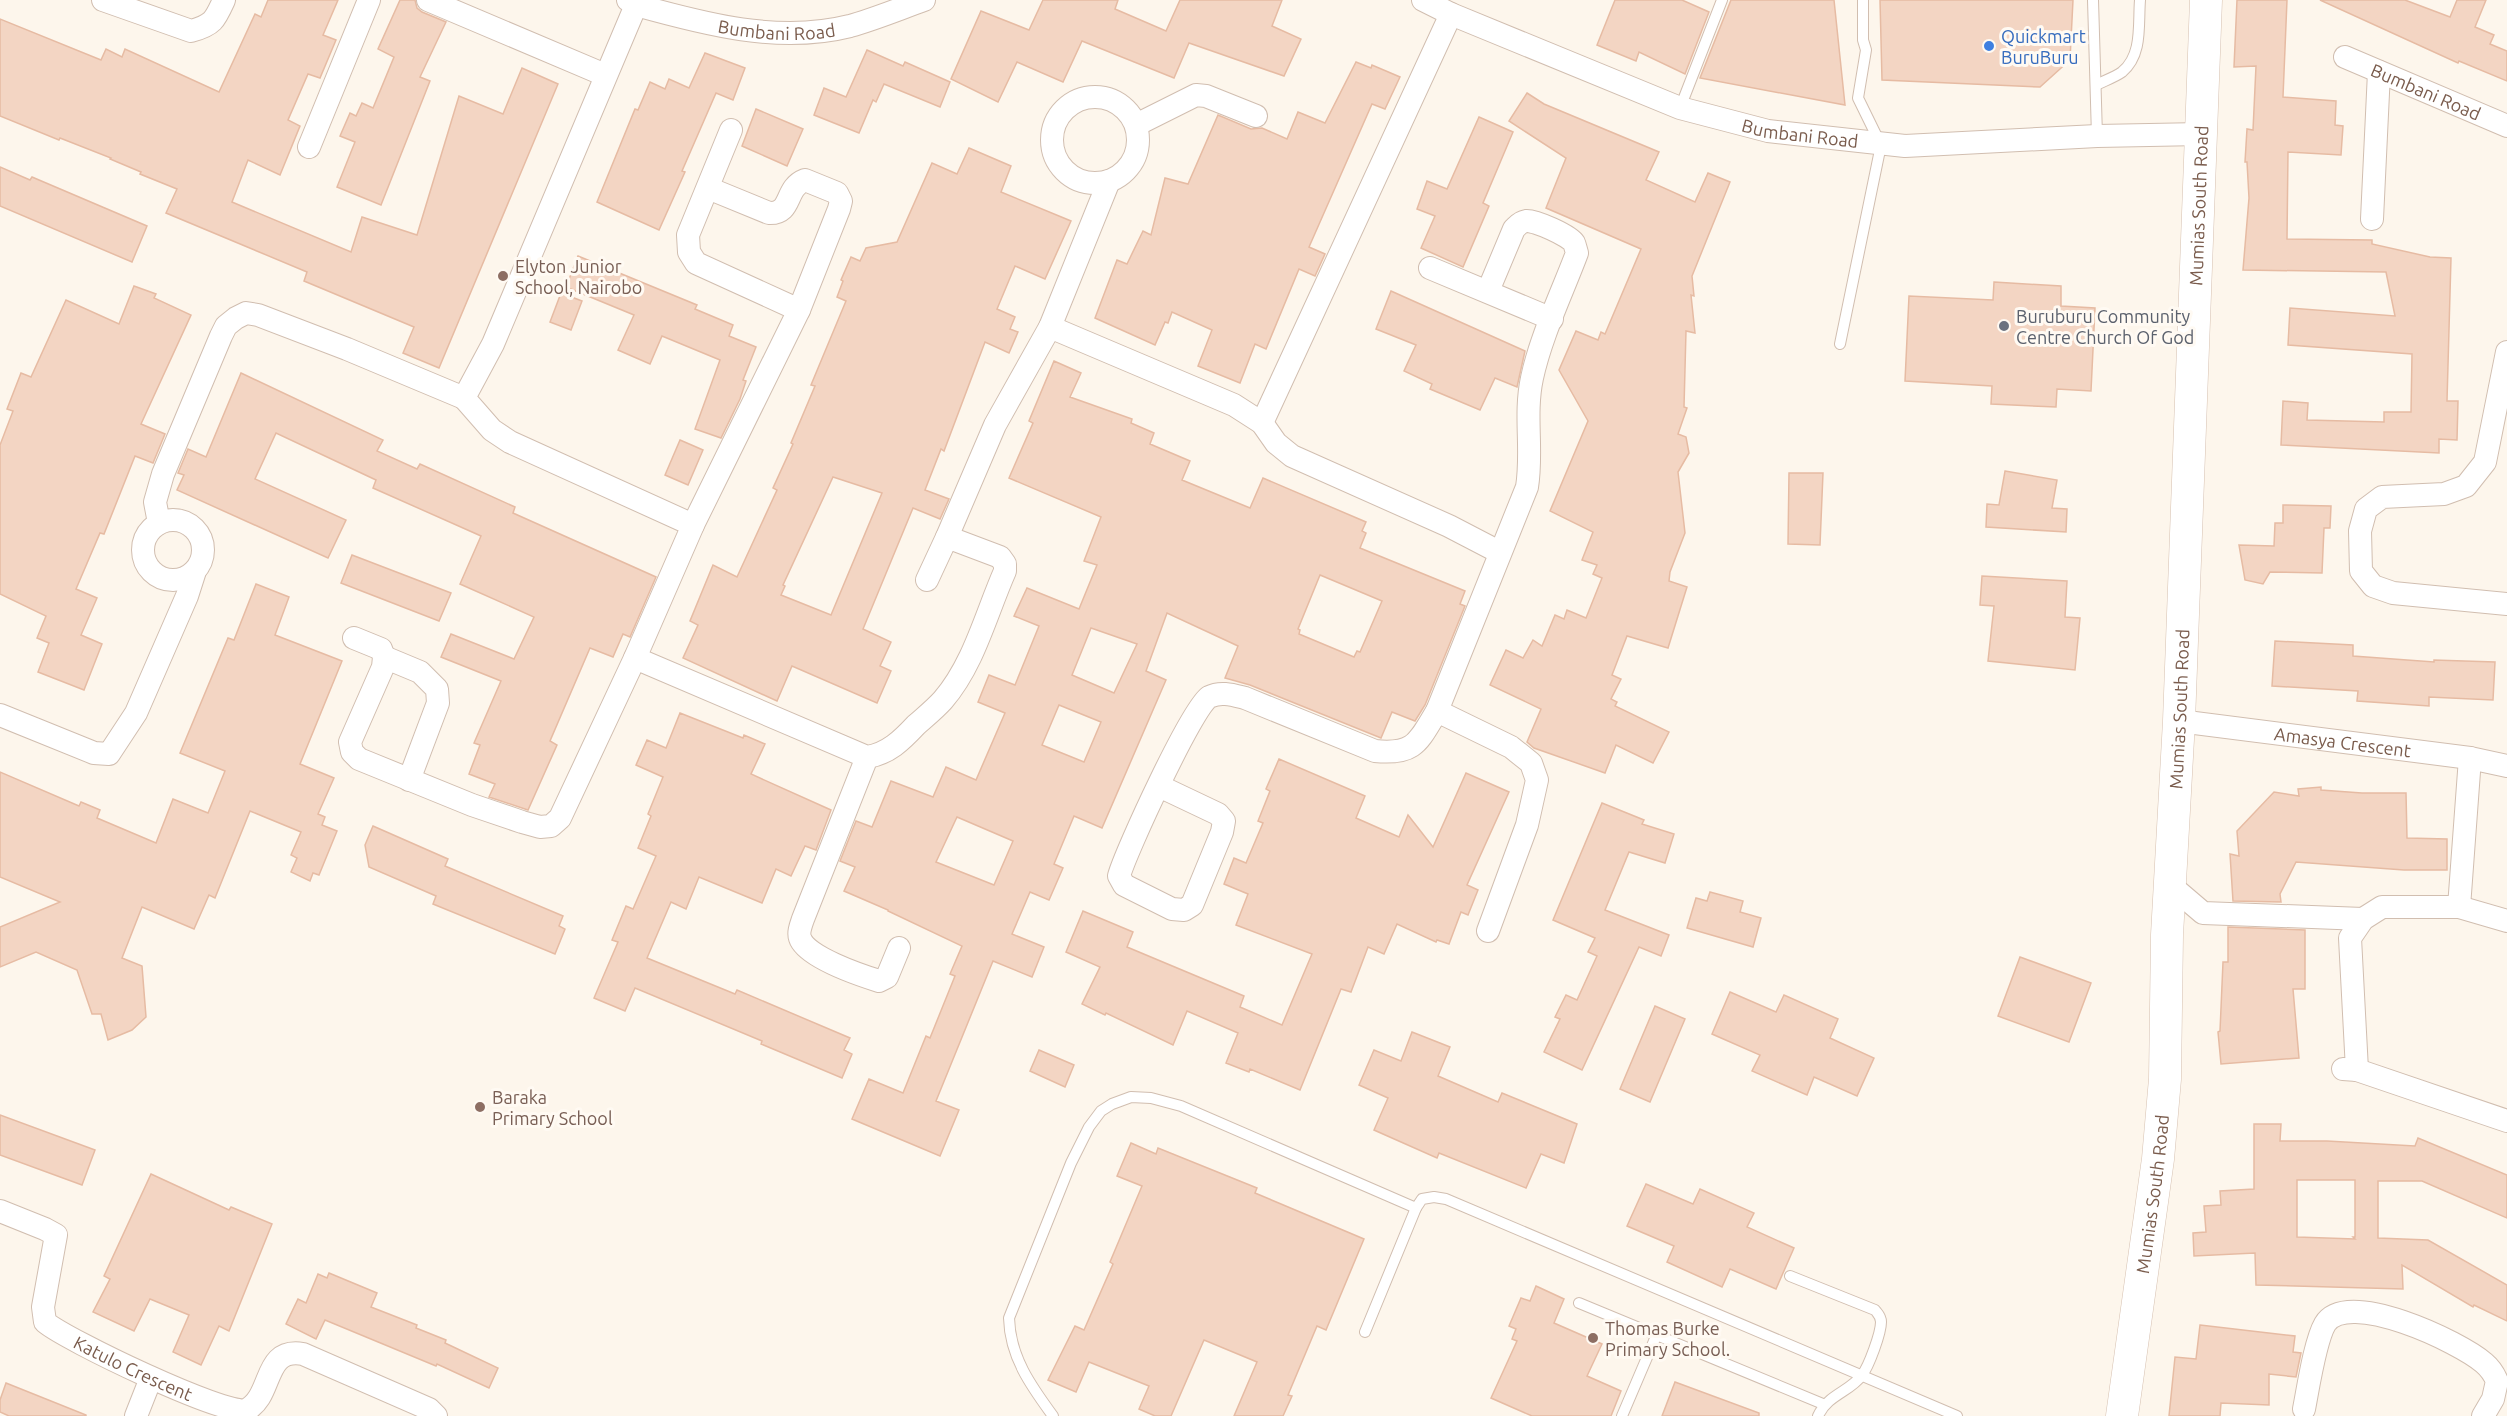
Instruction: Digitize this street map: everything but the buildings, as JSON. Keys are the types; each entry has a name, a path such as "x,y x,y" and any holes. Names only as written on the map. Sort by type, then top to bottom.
{"main road":[{"name":"Mumias South Road","path":"2122,1416 2158,1160 2165,1079 2166,935 2179,721 2206,0"}],"street":[{"path":"103,0 192,31 206,27 215,20 224,0"},
{"path":"309,147 369,0"},
{"path":"428,0 605,75"},
{"name":"Bumbani Road","path":"632,2 713,26 802,33 848,26 924,0"},
{"name":"Bumbani Road","path":"1423,0 1451,14 1680,108 1768,131 1905,146 2097,136 2201,134"},
{"path":"464,398 493,344 605,75 632,2"},
{"path":"1262,423 1451,14"},
{"name":"Bumbani Road","path":"2345,57 2507,126"},
{"path":"2372,219 2379,72"},
{"path":"1136,125 1196,95 1206,96 1256,116"},
{"path":"1103,97 1124,107 1136,125 1138,148 1128,168 1109,181 1087,183 1066,173 1054,154 1052,131 1062,111 1080,98 1103,97"},
{"path":"730,130 688,235 687,243 691,257 696,263 799,310"},
{"path":"354,638 381,649 384,657 383,667 350,742 352,752 359,759 522,822 540,827 551,826 560,818 635,658 693,525 799,310 841,201 837,192 805,180 794,187 783,209 776,213 769,213 708,188"},
{"path":"927,580 995,425 1050,327 1109,181"},
{"path":"1159,786 1218,814 1224,821 1222,832 1192,905 1184,910 1172,909 1124,885 1119,876 1134,838 1159,786 1195,713 1207,698 1223,693 1245,698 1375,751 1398,753 1417,743 1437,711 1527,487 1531,465 1527,440 1532,378 1577,253 1574,242 1533,222 1524,221 1514,229 1488,291"},
{"path":"1430,268 1552,319"},
{"path":"159,524 155,502 163,474 223,331 226,326 246,313 291,326 464,398 492,430 510,442 693,525"},
{"path":"1050,327 1234,405 1262,423 1276,443 1292,456 1449,526 1499,552"},
{"path":"2507,352 2501,415 2485,462 2466,486 2444,494 2382,497 2366,509 2360,531 2361,571 2373,586 2393,592 2507,604"},
{"path":"0,715 94,753 109,754 136,713 187,596 203,552 197,532 179,521 169,520 150,530 143,549 144,560 149,569 166,580 187,577 195,571"},
{"path":"635,658 867,757 880,755 896,745 944,699 966,665 1005,571 1005,564 999,557 947,537"},
{"path":"384,657 420,672 437,689 438,703 409,780"},
{"path":"1437,711 1511,747 1531,763 1537,780 1527,825 1488,931"},
{"name":"Amasya Crescent","path":"2179,721 2469,758 2507,766"},
{"path":"867,757 803,919 799,931 800,939 815,954 879,981 887,977 899,948"},
{"path":"2459,907 2469,758"},
{"path":"2169,884 2203,914 2362,920"},
{"path":"2507,921 2459,907 2382,907 2362,920 2350,938 2350,1069 2507,1121"},
{"name":"Katulo Crescent","path":"0,1211 45,1228 56,1235 43,1307 45,1322 58,1333 151,1378 211,1404 231,1410 245,1410 258,1396 279,1359 291,1352 303,1354 429,1409 436,1416"},
{"path":"2304,1409 2315,1356 2325,1324 2338,1314 2355,1311 2404,1321 2461,1348 2490,1368 2502,1373 2493,1399 2483,1416"},
{"path":"136,1416 151,1378"}],"lane":[{"path":"1680,108 1722,0"},
{"path":"1839,344 1881,145 1858,98 1866,50 1863,40 1863,0"},
{"path":"2093,0 2097,136"},
{"path":"2096,85 2121,72 2131,62 2136,51 2140,0"},
{"path":"1053,1416 1015,1357 1009,1336 1009,1318 1071,1164 1089,1127 1101,1111 1112,1104 1131,1097 1151,1098 1181,1106 1416,1208"},
{"path":"1365,1332 1416,1208 1422,1199 1434,1197 1446,1199 1957,1416"},
{"path":"1790,1276 1875,1310 1880,1315 1878,1336 1862,1376 1823,1404 1818,1416"},
{"path":"1579,1304 1657,1334 1823,1404"},
{"path":"1622,1416 1657,1334"}],"place":[{"name":"Quickmart BuruBuru","path":"1989,46"},
{"name":"Elyton Junior School, Nairobo","path":"503,276"},
{"name":"Buruburu Community Centre Church Of God","path":"2004,326"},
{"name":"Baraka Primary School","path":"480,1107"},
{"name":"Thomas Burke Primary School.","path":"1593,1338"}]}
